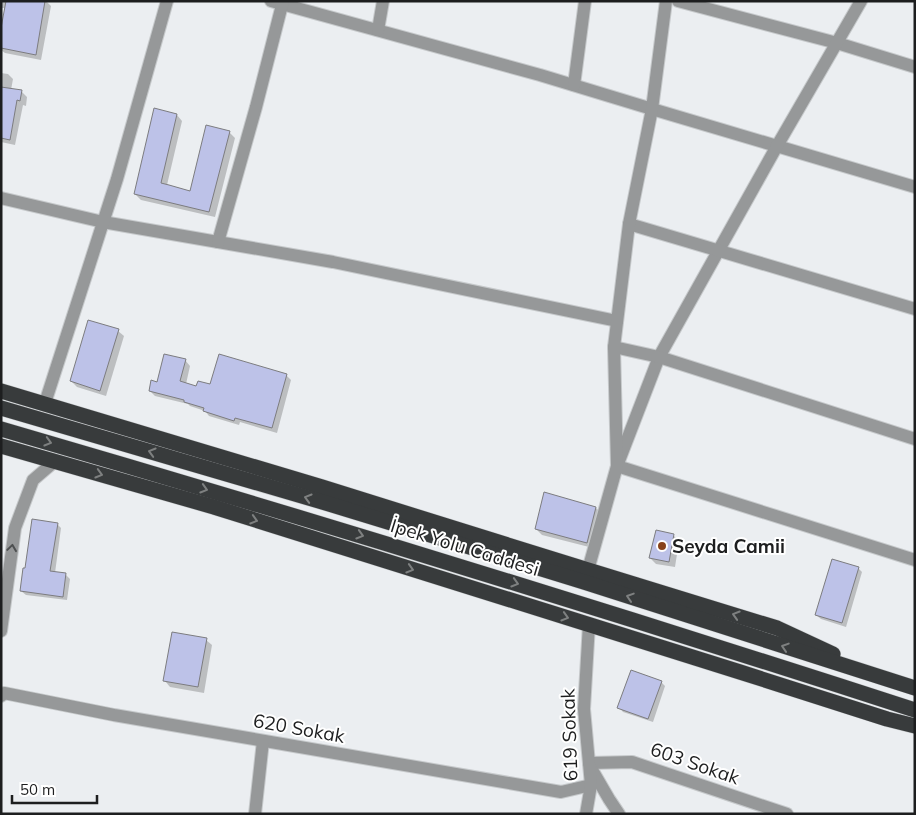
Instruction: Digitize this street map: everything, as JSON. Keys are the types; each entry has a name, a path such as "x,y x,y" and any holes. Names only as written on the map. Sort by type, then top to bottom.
{"highway":[{"path":"1,391 350,496 777,628 893,682"},
{"name":"İpek Yolu Caddesi","path":"1,408 574,579 915,688"},
{"name":"İpek Yolu Caddesi","path":"1,429 355,534 915,710"},
{"path":"1,446 214,507 887,719 915,726"}],"street":[{"path":"45,403 103,222 168,1"},
{"path":"378,30 383,1"},
{"path":"574,85 585,1"},
{"path":"617,466 614,347 629,224 652,110 666,1"},
{"path":"678,1 837,43 915,68"},
{"path":"588,570 617,466 659,357 777,146 861,1"},
{"path":"218,242 256,107 279,2 574,85 652,110 915,187"},
{"path":"1,198 103,222 333,262 617,321"},
{"path":"629,224 915,308"},
{"path":"614,347 659,357 915,439"},
{"path":"1,631 15,528 33,480 54,462"},
{"path":"617,466 915,560"},
{"name":"619 Sokak","path":"586,814 591,785 584,709 589,624"},
{"name":"620 Sokak","path":"1,696 4,694 114,715 561,792 591,785"},
{"path":"255,814 263,740"},
{"name":"603 Sokak","path":"589,764 632,762 787,814"},
{"path":"589,764 619,814"}],"building":[{"path":"6,1 45,1 36,55 1,48 1,28"},
{"path":"1,87 22,90 20,101 17,100 10,140 1,138"},
{"path":"154,108 177,114 161,183 190,191 206,125 230,131 209,212 134,194"},
{"path":"88,320 119,329 100,391 70,381"},
{"path":"164,354 186,359 180,381 196,386 198,381 210,384 219,354 287,374 272,428 235,418 234,421 203,411 204,408 184,402 184,400 149,391 151,380 157,382"},
{"path":"544,492 596,507 587,543 535,529"},
{"path":"32,519 58,523 50,571 66,573 63,597 20,591"},
{"name":"Seyda Camii","path":"656,530 674,534 669,562 649,558"},
{"path":"832,559 859,567 842,623 815,615"},
{"path":"172,632 207,638 198,687 163,681"},
{"path":"631,670 662,681 648,719 617,708"}],"place":[{"name":"Seyda Camii","path":"662,546"}]}
